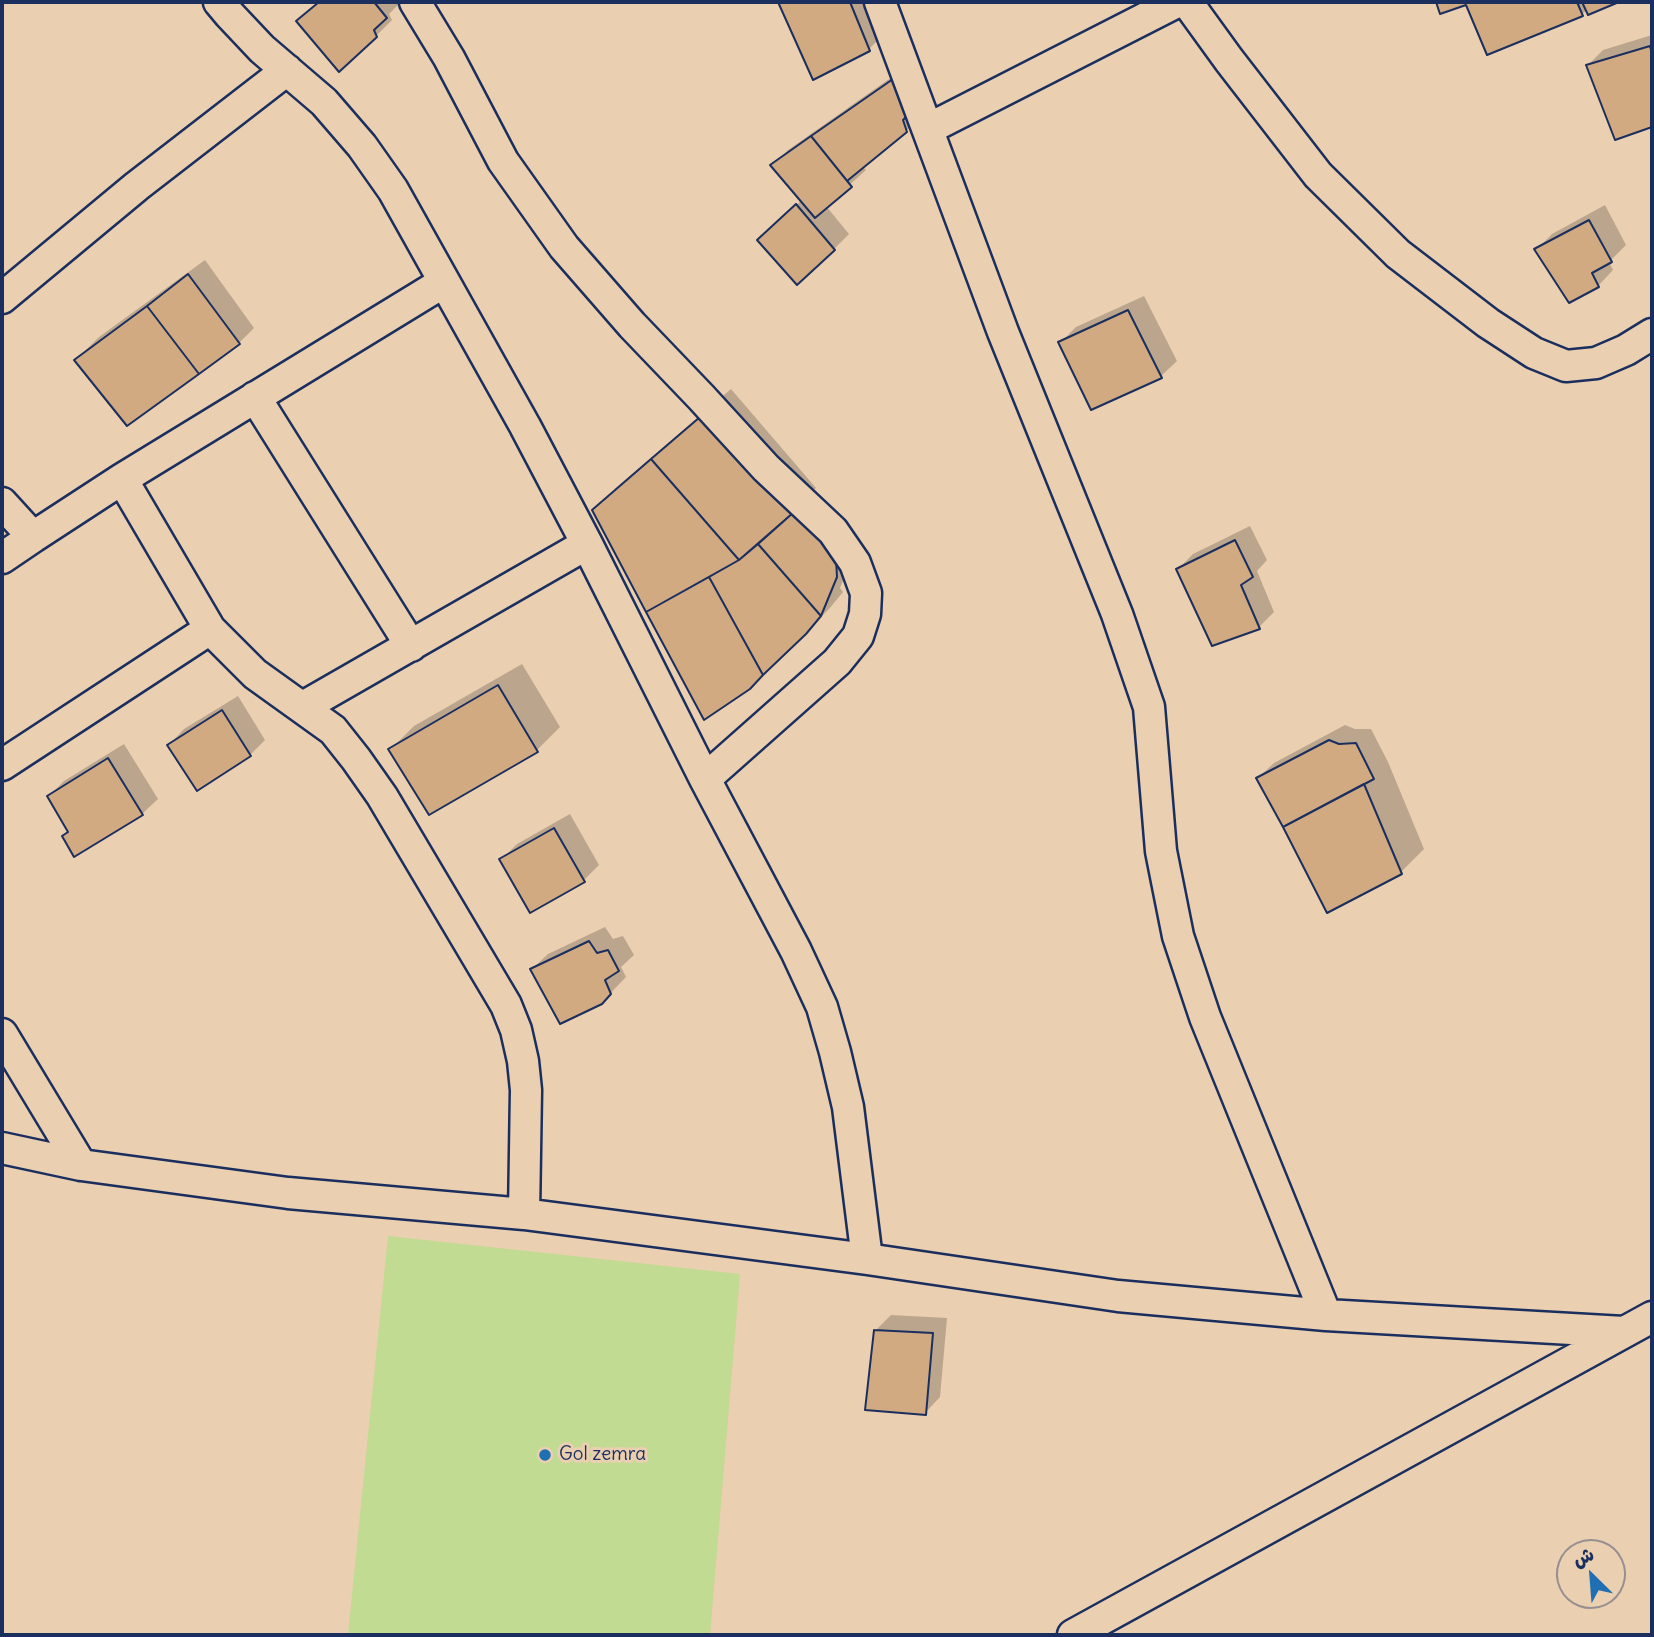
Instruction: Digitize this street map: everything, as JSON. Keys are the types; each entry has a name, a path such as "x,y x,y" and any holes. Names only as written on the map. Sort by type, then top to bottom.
{"street":[{"path":"219,2 262,49 324,102 362,146 393,190 525,426 587,544 705,779 796,951 822,1007 849,1107 867,1259"},
{"path":"415,2 449,58 503,161 564,247 632,325 766,468 832,531 855,563 866,593 858,636 837,662 705,779"},
{"path":"880,2 1003,332 1117,614 1149,707 1161,851 1178,936 1205,1017 1326,1315"},
{"path":"928,129 1177,2"},
{"path":"1187,2 1318,175 1398,254 1488,323 1534,353 1566,366 1596,363 1626,350 1652,334"},
{"path":"2,298 137,186 287,70"},
{"path":"2,558 122,479 444,282"},
{"path":"255,397 411,646"},
{"path":"122,479 211,629 254,674 333,730 356,759 382,796 506,1005 516,1030 526,1090 524,1214"},
{"path":"2,503 33,537"},
{"path":"303,708 587,544"},
{"path":"2,765 211,629"},
{"path":"2,1034 81,1165"},
{"path":"2,1148 81,1165 288,1193 524,1214 867,1259 1118,1296 1326,1315 1624,1332"},
{"path":"1073,1635 1652,1317"}],"green space":[{"name":"Gol zemra","path":"388,1236 740,1274 710,1635 348,1635"}],"building":[{"path":"319,2 374,2 387,18 374,30 377,37 339,72 296,21"},
{"path":"778,2 850,2 870,51 813,80"},
{"path":"1436,2 1577,2 1583,16 1487,55 1466,5 1440,14"},
{"path":"1582,2 1619,2 1588,15"},
{"path":"1650,46 1652,127 1615,140 1586,65"},
{"path":"893,79 912,111 903,120 907,132 847,181 811,136"},
{"path":"811,136 852,187 815,218 770,165"},
{"path":"796,204 835,250 797,285 757,240"},
{"path":"1589,220 1612,262 1592,273 1599,287 1569,303 1534,249"},
{"path":"188,274 240,344 199,374 147,306"},
{"path":"147,306 199,374 127,426 74,360"},
{"path":"1128,310 1162,378 1091,410 1058,342"},
{"path":"707,411 794,512 739,560 651,459"},
{"path":"651,459 739,560 646,612 592,510"},
{"path":"794,512 836,558 837,577 821,616 758,544"},
{"path":"1235,540 1253,577 1241,585 1260,629 1212,646 1176,569"},
{"path":"758,544 821,616 763,675 709,577 739,560"},
{"path":"709,577 763,675 750,689 704,720 646,612"},
{"path":"498,685 538,752 429,815 388,749"},
{"path":"222,710 251,756 197,791 167,745"},
{"path":"1329,740 1339,744 1356,743 1374,779 1283,827 1256,778"},
{"path":"108,758 143,815 74,857 62,836 68,832 47,796"},
{"path":"1364,784 1402,874 1327,913 1283,827"},
{"path":"554,828 585,882 530,913 499,859"},
{"path":"589,941 597,953 608,950 619,971 605,980 611,994 602,1004 560,1024 530,969"},
{"path":"874,1330 933,1333 926,1415 865,1410"}],"place":[{"name":"Gol zemra","path":"545,1455"}]}
